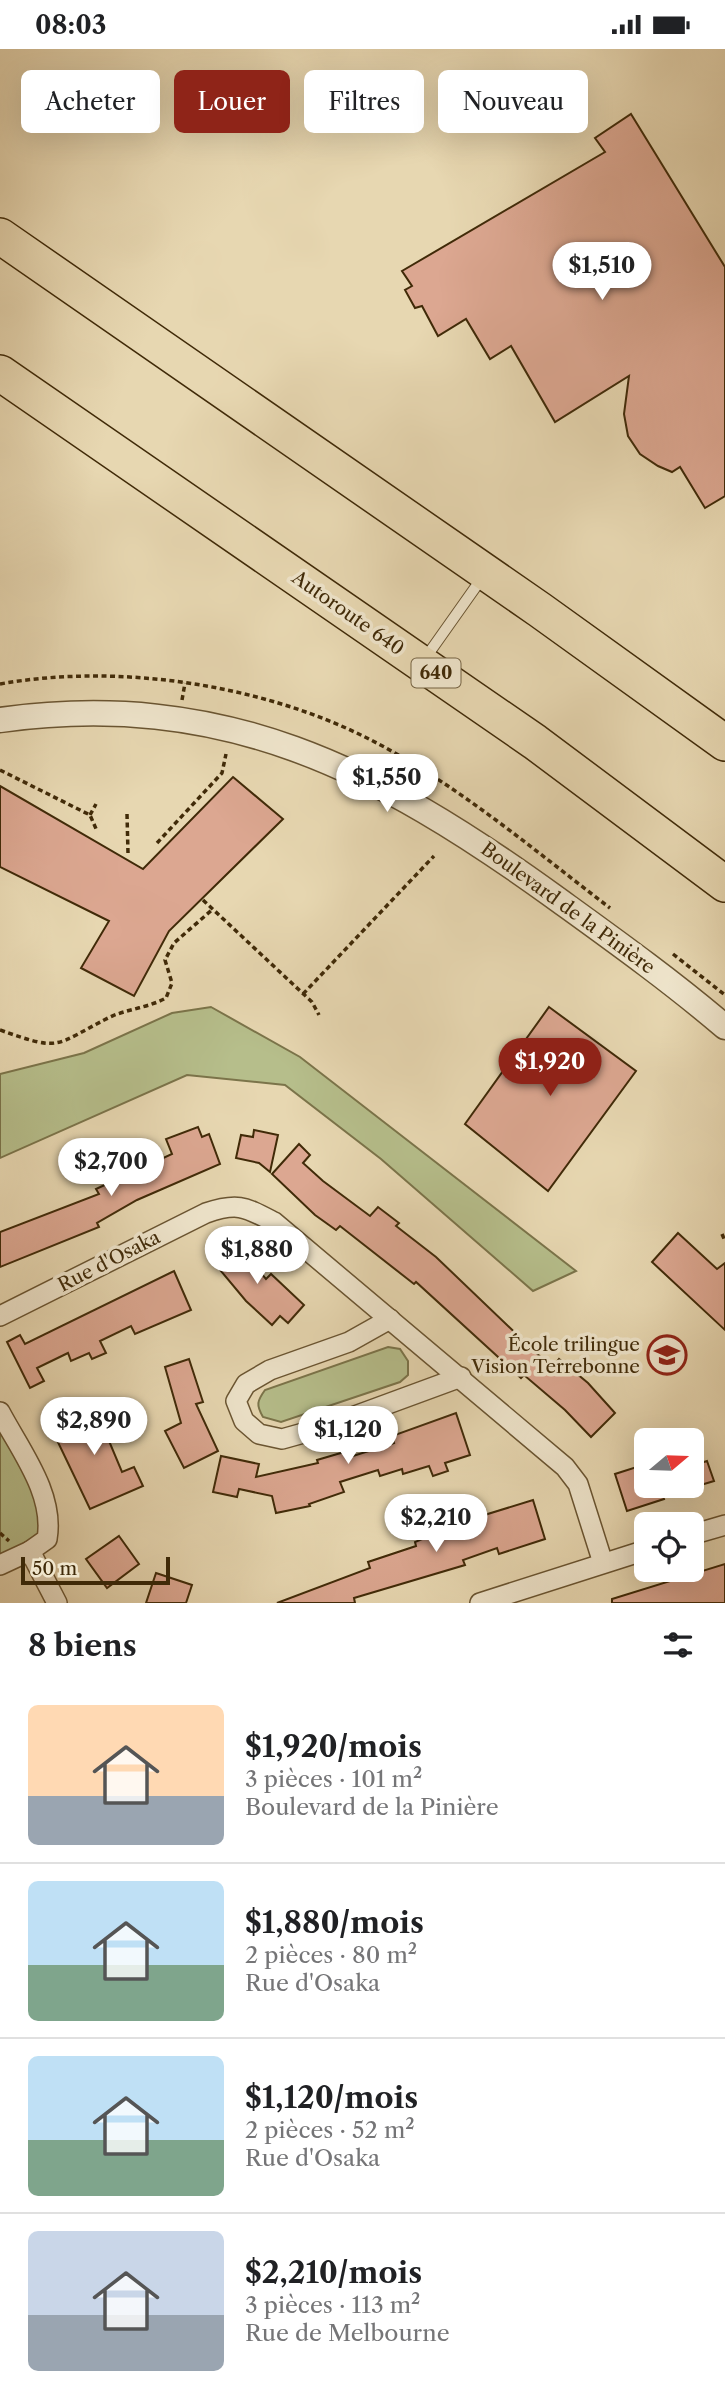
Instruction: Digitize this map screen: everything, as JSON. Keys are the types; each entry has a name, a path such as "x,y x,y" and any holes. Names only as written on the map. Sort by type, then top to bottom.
{"highway":[{"path":"0,236 486,572 725,743"},
{"name":"Autoroute 640","path":"0,373 422,664 610,797 725,884"}],"street":[{"name":"Boulevard de la Pinière","path":"0,720 76,713 168,717 232,728 311,754 390,790 465,835 631,953 725,1027"},
{"name":"Rue d'Osaka","path":"0,1316 206,1213 227,1206 243,1206 274,1222 565,1467 578,1484 603,1563"},
{"path":"390,1319 349,1342 270,1370 246,1384 236,1401 244,1421 259,1434 282,1439 325,1427 461,1377"},
{"path":"0,1412 44,1495 50,1522 47,1539 30,1551 0,1565"},
{"path":"704,1531 725,1525"},
{"path":"30,1551 57,1603"},
{"path":"480,1603 634,1554"}],"lane":[{"path":"422,664 486,572"}],"path":[{"path":"157,843 222,773 226,754"},
{"path":"0,770 90,815 97,831"},
{"path":"90,815 96,804"},
{"path":"127,814 128,853"},
{"path":"303,994 435,856"},
{"path":"203,900 303,994 319,1015"},
{"path":"0,1030 37,1043 54,1044 67,1041 108,1018 166,998 172,983 165,960 174,943 212,909"},
{"path":"722,1234 725,1241"}],"green space":[{"path":"211,1007 300,1057 576,1271 533,1291 381,1159 285,1085 187,1075 0,1158 0,1074 84,1053 172,1013"},
{"path":"388,1347 400,1349 408,1361 408,1375 400,1382 281,1422 263,1417 258,1403 265,1390"},
{"path":"0,1412 44,1495 47,1539 0,1565"}],"building":[{"path":"631,114 725,267 725,496 705,508 680,467 672,472 658,466 640,454 628,436 624,414 629,376 555,422 511,346 490,359 466,319 438,336 422,306 415,308 405,290 412,286 402,271 605,152 595,138"},
{"path":"233,777 283,819 169,931 134,996 81,968 109,921 0,867 0,786 143,869"},
{"path":"549,1007 636,1071 548,1191 465,1124"},
{"path":"198,1127 202,1137 209,1134 220,1164 137,1200 97,1223 99,1227 0,1267 0,1232 99,1194 96,1189 172,1154 166,1139"},
{"path":"254,1130 278,1135 270,1172 259,1163 236,1158 241,1135 253,1137"},
{"path":"299,1144 310,1155 303,1163 323,1181 370,1216 378,1207 399,1223 396,1226 436,1257 552,1368 559,1359 588,1383 615,1413 591,1437 565,1410 524,1375 521,1378 416,1282 414,1284 340,1226 336,1230 315,1215 272,1174"},
{"path":"678,1233 717,1269 725,1263 725,1330 652,1262"},
{"path":"233,1240 266,1279 271,1274 304,1305 288,1323 280,1316 272,1325 246,1301 211,1259"},
{"path":"174,1271 191,1310 135,1334 131,1326 100,1341 106,1353 92,1359 89,1353 71,1361 68,1353 37,1368 44,1381 30,1388 7,1342 20,1335 25,1344"},
{"path":"189,1359 203,1402 196,1404 218,1451 184,1468 165,1431 181,1423 165,1367"},
{"path":"89,1403 98,1423 107,1419 116,1438 109,1441 122,1472 134,1467 143,1486 90,1509 55,1436 62,1433 55,1418"},
{"path":"456,1413 470,1455 445,1463 448,1471 433,1476 429,1466 403,1474 402,1469 380,1476 378,1470 340,1482 344,1492 309,1504 310,1506 276,1513 272,1496 239,1489 237,1497 213,1492 221,1456 259,1464 256,1477 318,1463 317,1460 351,1450 353,1456 394,1443 392,1436"},
{"path":"707,1461 714,1481 704,1484 704,1462"},
{"path":"634,1468 634,1498 664,1499 627,1511 615,1474"},
{"path":"533,1500 545,1539 499,1554 497,1548 463,1560 465,1565 354,1598 355,1603 277,1603 370,1568 368,1562 416,1546 415,1542 465,1521"},
{"path":"119,1536 139,1564 107,1588 86,1559"},
{"path":"725,1564 725,1603 612,1603 612,1599 667,1582 704,1582 704,1571"},
{"path":"156,1573 192,1585 186,1603 146,1603"}],"place":[{"name":"École trilingue Vision Terrebonne","path":"667,1355"}]}
